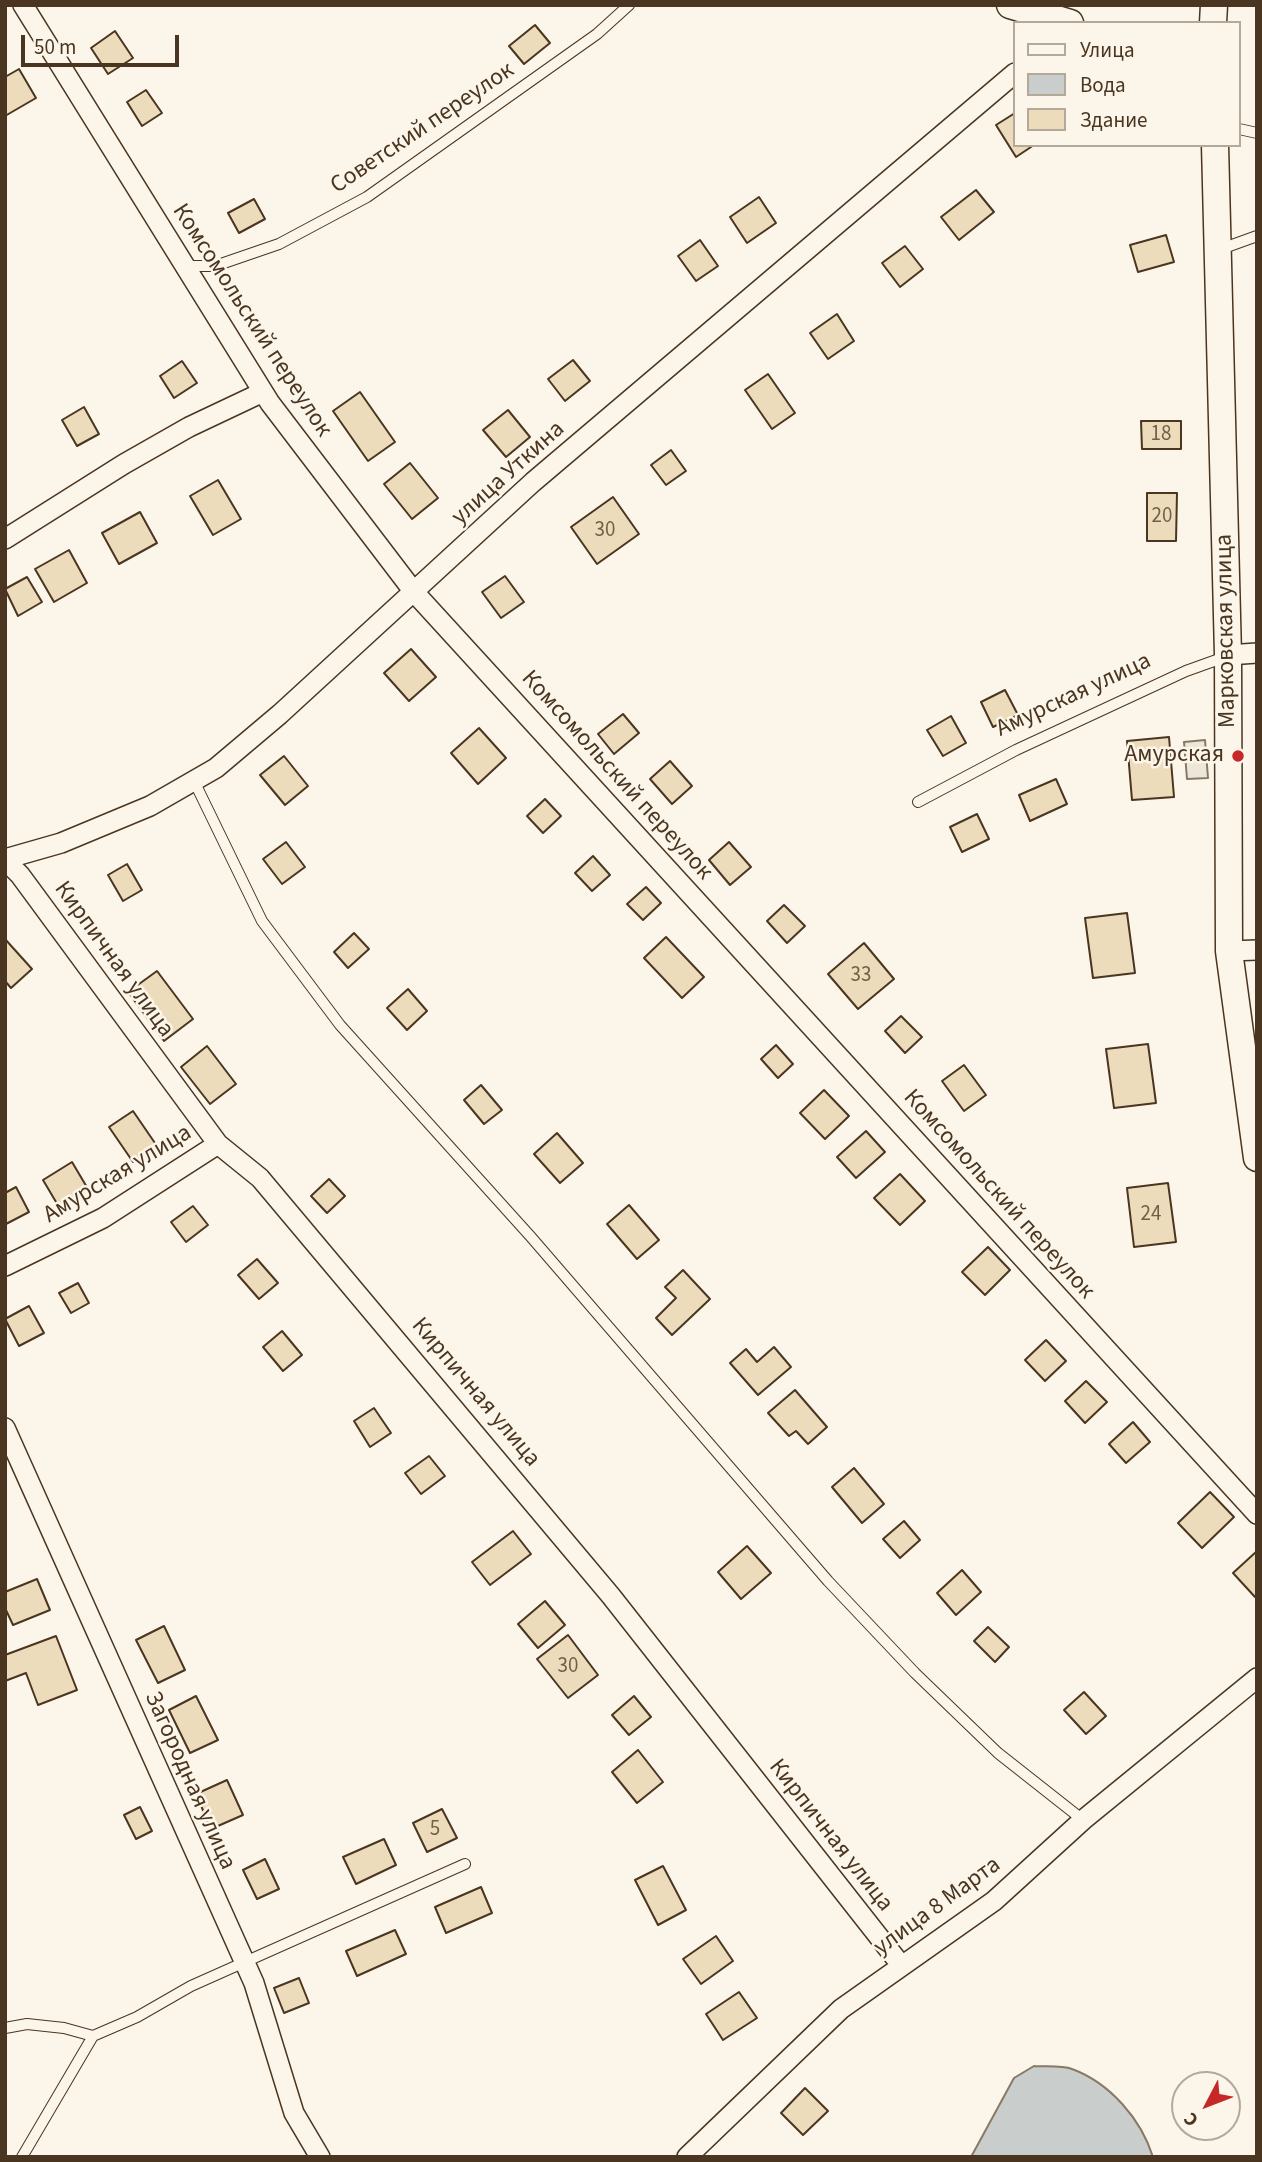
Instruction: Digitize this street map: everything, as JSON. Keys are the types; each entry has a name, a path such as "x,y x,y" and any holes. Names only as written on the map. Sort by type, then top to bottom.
{"main road":[{"path":"1010,5 1058,21"},
{"name":"Марковская улица","path":"1215,147 1228,655 1229,951 1257,1157"}],"street":[{"name":"Комсомольский переулок","path":"23,5 263,392 414,592 1257,1514"},
{"name":"улица Уткина","path":"5,859 61,843 150,806 216,768 280,714 533,482 1014,75"},
{"path":"5,539 124,464 263,392"},
{"name":"Амурская улица","path":"1228,655 1257,653"},
{"name":"Кирпичная улица","path":"5,859 218,1144 260,1178 511,1473 901,1965"},
{"path":"1229,951 1257,950"},
{"name":"Амурская улица","path":"5,1266 103,1218 218,1144"},
{"name":"Загородная улица","path":"5,1428 254,1983 294,2113 320,2157"},
{"name":"улица 8 Марта","path":"687,2157 841,2009 994,1901 1083,1820 1257,1678"}],"lane":[{"name":"Советский переулок","path":"184,266 215,266 279,244 367,197 597,34 629,5"},
{"path":"1217,250 1257,236"},
{"name":"Амурская улица","path":"918,802 1016,750 1186,671 1228,655"},
{"path":"194,781 262,920 340,1025 540,1248 828,1581 915,1673 998,1753 1083,1820"},
{"path":"5,2028 27,2024 93,2036 137,2017 191,1986 465,1864"},
{"path":"22,2157 93,2036"}],"shaded area":[{"path":"1205,740 1208,778 1187,779 1184,742"}],"water":[{"path":"1034,2066 1068,2068 1099,2083 1132,2116 1153,2157 971,2157 1014,2078"}],"building":[{"path":"535,25 550,43 524,64 509,46"},
{"path":"115,31 133,58 108,74 91,48"},
{"path":"19,69 36,98 5,116 5,77"},
{"path":"146,90 162,113 142,126 127,102"},
{"path":"1014,114 1014,147 1031,147 1016,157 996,125"},
{"path":"976,190 994,212 959,240 941,217"},
{"path":"759,197 776,223 747,243 730,217"},
{"path":"254,199 265,219 239,233 228,213"},
{"path":"1166,235 1174,262 1138,272 1130,245"},
{"path":"700,240 718,266 696,281 678,256"},
{"path":"905,246 923,269 900,287 882,263"},
{"path":"837,314 854,341 828,359 810,333"},
{"path":"573,360 590,381 565,401 548,379"},
{"path":"182,361 197,383 174,398 160,376"},
{"path":"768,374 795,413 772,429 745,390"},
{"path":"360,392 395,442 368,461 333,411"},
{"path":"84,407 99,434 77,446 62,420"},
{"path":"508,410 530,437 506,457 483,430"},
{"path":"1141,421 1181,421 1181,449 1142,449"},
{"path":"671,450 686,471 666,485 651,465"},
{"path":"410,463 438,498 412,519 384,484"},
{"path":"218,480 241,519 213,535 190,496"},
{"path":"1147,493 1177,493 1176,541 1147,541"},
{"path":"613,497 639,534 597,564 571,527"},
{"path":"140,512 157,543 119,564 102,533"},
{"path":"69,550 87,583 54,602 35,569"},
{"path":"505,576 524,602 501,618 482,592"},
{"path":"27,577 42,602 18,616 5,589"},
{"path":"411,649 436,677 409,701 384,673"},
{"path":"1005,690 1018,715 993,727 981,702"},
{"path":"623,714 639,733 614,754 598,734"},
{"path":"951,716 966,743 943,756 927,730"},
{"path":"479,728 506,758 478,784 451,753"},
{"path":"1169,737 1174,797 1132,800 1127,741"},
{"path":"284,756 308,786 285,805 260,775"},
{"path":"670,761 692,786 672,804 650,779"},
{"path":"1056,779 1067,804 1030,821 1019,795"},
{"path":"545,799 561,816 543,833 527,816"},
{"path":"977,814 989,839 962,852 950,827"},
{"path":"286,842 305,867 282,884 263,859"},
{"path":"729,842 751,867 730,885 709,860"},
{"path":"593,856 610,875 592,891 575,873"},
{"path":"127,864 142,890 123,901 108,875"},
{"path":"646,887 661,903 643,920 627,904"},
{"path":"784,905 805,926 787,943 767,921"},
{"path":"1127,913 1135,973 1093,978 1085,918"},
{"path":"354,933 369,949 348,968 334,952"},
{"path":"666,937 704,977 682,998 644,958"},
{"path":"5,939 32,969 11,988 5,981"},
{"path":"864,943 894,979 858,1009 828,974"},
{"path":"157,971 193,1019 164,1041 128,992"},
{"path":"408,989 427,1011 407,1030 387,1008"},
{"path":"901,1016 922,1037 905,1053 885,1031"},
{"path":"1148,1044 1156,1103 1114,1108 1106,1049"},
{"path":"776,1045 793,1064 778,1078 761,1059"},
{"path":"207,1046 236,1084 210,1104 181,1067"},
{"path":"964,1065 986,1095 964,1111 942,1081"},
{"path":"481,1085 502,1110 484,1124 464,1100"},
{"path":"824,1090 849,1116 825,1139 800,1113"},
{"path":"133,1111 157,1146 133,1162 109,1127"},
{"path":"866,1131 885,1152 856,1178 837,1157"},
{"path":"557,1133 583,1163 560,1183 534,1154"},
{"path":"72,1162 88,1189 59,1207 43,1180"},
{"path":"900,1174 925,1201 900,1225 874,1198"},
{"path":"329,1179 345,1196 327,1213 311,1196"},
{"path":"1168,1183 1176,1242 1134,1247 1127,1188"},
{"path":"16,1187 29,1212 6,1224 5,1193"},
{"path":"629,1205 659,1240 637,1259 607,1224"},
{"path":"193,1206 208,1225 186,1242 171,1222"},
{"path":"988,1247 1010,1270 985,1295 962,1272"},
{"path":"257,1259 278,1283 259,1299 238,1275"},
{"path":"683,1270 710,1299 672,1335 656,1318 676,1298 665,1287"},
{"path":"78,1283 89,1303 71,1313 59,1293"},
{"path":"29,1306 44,1333 19,1346 5,1319"},
{"path":"282,1331 302,1355 283,1371 263,1347"},
{"path":"1046,1340 1066,1361 1045,1381 1025,1360"},
{"path":"774,1347 791,1367 758,1395 730,1363 746,1349 757,1362"},
{"path":"1086,1381 1107,1402 1085,1423 1065,1401"},
{"path":"795,1390 827,1427 808,1444 796,1431 789,1436 768,1413"},
{"path":"374,1408 391,1433 370,1447 354,1421"},
{"path":"1133,1422 1150,1442 1126,1463 1109,1444"},
{"path":"429,1456 445,1476 421,1494 405,1473"},
{"path":"854,1468 884,1504 862,1523 832,1487"},
{"path":"1210,1492 1234,1517 1202,1548 1178,1523"},
{"path":"904,1521 920,1540 900,1558 883,1539"},
{"path":"513,1531 531,1554 490,1585 472,1562"},
{"path":"747,1546 771,1573 741,1599 718,1572"},
{"path":"1257,1551 1257,1595 1255,1597 1233,1573"},
{"path":"962,1570 981,1592 956,1615 937,1593"},
{"path":"37,1579 50,1610 13,1625 5,1608 5,1592"},
{"path":"545,1601 565,1625 538,1648 518,1624"},
{"path":"164,1626 185,1670 158,1683 136,1640"},
{"path":"988,1627 1009,1647 995,1662 974,1641"},
{"path":"568,1635 598,1675 568,1698 537,1659"},
{"path":"56,1636 77,1690 38,1705 26,1673 5,1681 5,1655"},
{"path":"1084,1692 1106,1716 1086,1734 1064,1710"},
{"path":"196,1696 218,1740 190,1753 169,1710"},
{"path":"634,1696 651,1717 629,1735 612,1715"},
{"path":"638,1750 663,1782 637,1803 612,1772"},
{"path":"227,1780 243,1815 211,1829 196,1794"},
{"path":"140,1807 152,1831 136,1839 124,1815"},
{"path":"442,1809 457,1838 427,1852 413,1823"},
{"path":"384,1839 396,1865 356,1884 343,1857"},
{"path":"265,1859 279,1889 257,1899 243,1870"},
{"path":"663,1866 686,1910 658,1925 635,1880"},
{"path":"481,1887 492,1913 446,1933 435,1907"},
{"path":"395,1930 406,1954 357,1976 346,1951"},
{"path":"716,1936 733,1961 701,1984 683,1959"},
{"path":"299,1978 309,2003 284,2013 274,1988"},
{"path":"739,1992 757,2018 723,2040 706,2014"},
{"path":"805,2088 828,2111 803,2135 781,2113"}],"place":[{"name":"Амурская","path":"1238,756"}]}
